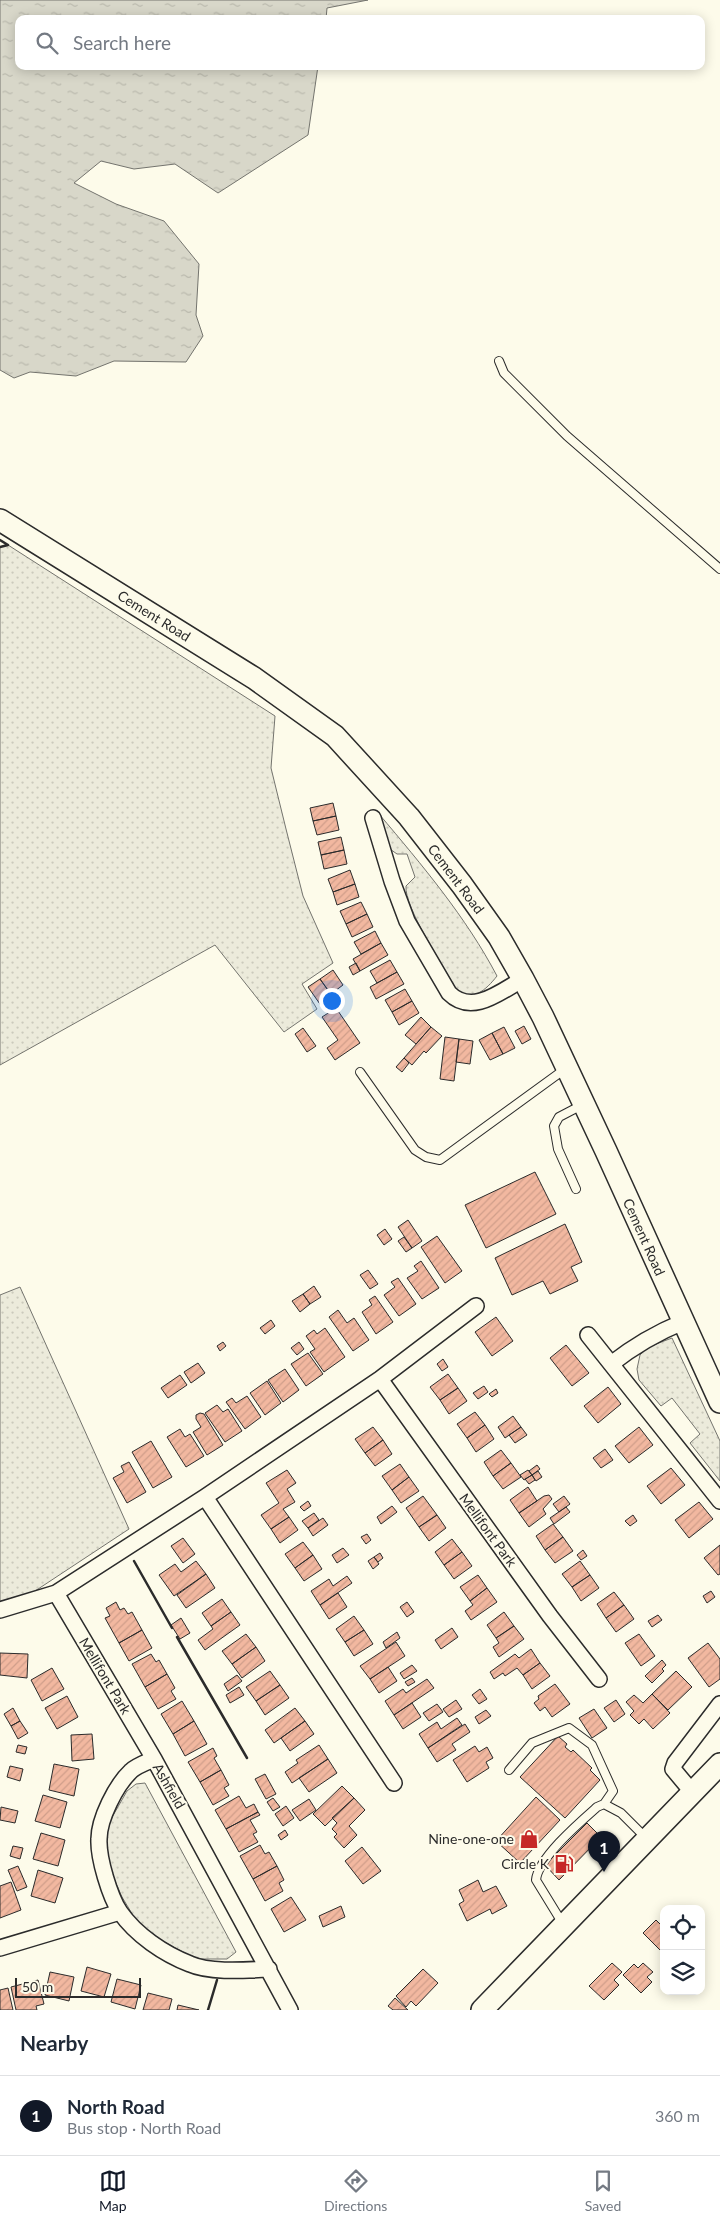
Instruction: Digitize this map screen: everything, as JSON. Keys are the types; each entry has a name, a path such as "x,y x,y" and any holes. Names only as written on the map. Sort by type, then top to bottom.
{"street":[{"name":"Cement Road","path":"0,520 254,678 335,736 409,818 462,885 499,937 523,979 584,1104 720,1402"},
{"path":"374,818 392,881 407,920 449,993 456,1000 476,1003 523,979"},
{"path":"0,1610 56,1593 205,1498 380,1379 476,1306"},
{"path":"611,1364 634,1346 656,1333 683,1322"},
{"path":"588,1335 720,1501"},
{"name":"Mellifont Park","path":"380,1379 550,1616 599,1679"},
{"path":"205,1498 394,1783"},
{"name":"Mellifont Park","path":"56,1593 154,1759"},
{"path":"693,1793 673,1769 675,1763 720,1704"},
{"name":"Ashfield","path":"269,1969 230,1970 192,1965 167,1953 140,1934 120,1912 110,1889 98,1840 102,1820 110,1802 131,1770 154,1759 269,1969 290,2010"},
{"path":"482,2010 720,1764"},
{"path":"0,1948 120,1912"}],"lane":[{"path":"500,361 504,373 567,436 720,569"},
{"path":"360,1072 415,1150 426,1157 440,1160 567,1068"},
{"path":"576,1188 558,1148 554,1126 559,1117 584,1104"},
{"path":"509,1770 532,1743 569,1728 592,1745 613,1791 604,1804 597,1807 558,1843 537,1873 536,1880 564,1926"},
{"path":"604,1804 621,1814 648,1840"}],"shaded area":[{"path":"8,545 275,716 271,768 303,896 333,963 302,984 317,1009 284,1032 215,945 0,1065 0,547"},
{"path":"379,814 427,872 472,933 485,954 497,976 478,993 468,995 456,989 426,937 407,896 406,886 415,877 407,854 397,854 387,847"},
{"path":"20,1287 129,1529 29,1595 0,1604 0,1295"},
{"path":"672,1338 720,1441 720,1481 690,1443 700,1434 672,1398 661,1406 639,1380 637,1369 640,1355 648,1347"},
{"path":"145,1783 236,1952 227,1959 196,1959 157,1938 137,1922 122,1897 111,1872 105,1841 107,1826 127,1791 136,1784"}],"water":[{"path":"0,0 368,0 327,8 326,15 15,15 15,70 317,70 308,135 218,193 175,164 134,169 101,161 74,183 116,204 164,221 199,264 196,315 203,336 186,362 114,361 76,376 30,372 14,378 0,370"}],"building":[{"path":"333,803 336,816 313,821 310,808"},
{"path":"336,816 339,830 317,835 313,821"},
{"path":"341,837 344,850 321,855 318,842"},
{"path":"344,850 347,864 324,869 321,855"},
{"path":"350,870 355,884 333,892 328,879"},
{"path":"355,884 359,897 337,905 333,892"},
{"path":"361,902 367,914 346,924 340,911"},
{"path":"367,914 373,927 352,937 346,924"},
{"path":"375,931 381,943 361,954 354,942"},
{"path":"381,943 388,955 360,971 353,959"},
{"path":"390,960 397,972 377,983 370,971"},
{"path":"356,963 360,971 353,975 349,967"},
{"path":"333,970 343,985 331,994 320,979"},
{"path":"397,972 404,984 376,999 370,987"},
{"path":"320,979 334,999 322,1007 308,987"},
{"path":"405,989 412,1001 392,1012 385,1000"},
{"path":"412,1001 419,1013 399,1025 392,1012"},
{"path":"336,1008 360,1043 335,1060 327,1048 338,1040 322,1017"},
{"path":"421,1017 431,1027 416,1044 405,1035"},
{"path":"524,1026 531,1039 522,1044 515,1031"},
{"path":"431,1027 442,1036 426,1053 424,1051 412,1065 404,1058"},
{"path":"504,1027 515,1048 503,1054 492,1033"},
{"path":"303,1028 316,1046 307,1052 295,1034"},
{"path":"492,1033 503,1054 490,1060 479,1040"},
{"path":"445,1037 459,1039 454,1081 440,1079"},
{"path":"459,1039 473,1041 470,1064 456,1062"},
{"path":"404,1058 409,1063 402,1072 396,1067"},
{"path":"535,1172 556,1214 486,1248 465,1205"},
{"path":"408,1220 422,1241 412,1248 398,1227"},
{"path":"565,1224 582,1262 571,1267 578,1281 550,1294 543,1281 512,1295 495,1258"},
{"path":"385,1229 392,1239 384,1245 377,1235"},
{"path":"437,1236 462,1271 445,1283 421,1247"},
{"path":"404,1237 412,1248 406,1252 398,1241"},
{"path":"421,1261 439,1288 422,1299 407,1278 418,1271 414,1266"},
{"path":"368,1270 378,1284 370,1289 360,1275"},
{"path":"398,1278 416,1304 399,1316 384,1295 395,1287 391,1282"},
{"path":"314,1286 321,1297 310,1304 303,1294"},
{"path":"303,1294 310,1304 300,1312 292,1301"},
{"path":"375,1296 393,1322 376,1334 362,1312 372,1305 369,1300"},
{"path":"338,1310 347,1323 354,1318 369,1340 353,1351 329,1317"},
{"path":"496,1317 513,1341 492,1356 475,1332"},
{"path":"271,1320 275,1326 265,1334 260,1328"},
{"path":"325,1328 345,1357 324,1372 310,1352 315,1349 306,1336 314,1330 317,1334"},
{"path":"223,1342 226,1346 220,1351 217,1346"},
{"path":"299,1342 304,1349 297,1355 291,1348"},
{"path":"566,1345 589,1373 572,1386 550,1358"},
{"path":"308,1353 323,1374 306,1386 291,1364"},
{"path":"443,1359 448,1367 442,1371 437,1364"},
{"path":"198,1363 205,1373 191,1383 184,1372"},
{"path":"285,1369 299,1390 283,1402 268,1380"},
{"path":"448,1374 458,1388 440,1400 430,1387"},
{"path":"180,1375 187,1385 168,1398 161,1388"},
{"path":"267,1381 281,1403 265,1415 250,1393"},
{"path":"484,1386 488,1392 478,1399 473,1393"},
{"path":"608,1387 621,1404 598,1423 584,1406"},
{"path":"458,1388 467,1401 449,1414 440,1400"},
{"path":"496,1389 498,1393 492,1397 489,1394"},
{"path":"247,1396 261,1417 245,1429 226,1402 232,1398 236,1403"},
{"path":"217,1405 223,1412 228,1409 242,1431 225,1442 205,1413"},
{"path":"475,1412 485,1425 467,1438 457,1424"},
{"path":"204,1414 223,1445 207,1455 193,1432 201,1427 196,1419 196,1415"},
{"path":"513,1416 521,1427 505,1438 498,1427"},
{"path":"485,1425 494,1439 476,1452 467,1438"},
{"path":"373,1427 383,1440 365,1453 355,1439"},
{"path":"521,1427 527,1435 515,1443 509,1435"},
{"path":"639,1427 653,1445 629,1463 615,1446"},
{"path":"180,1429 185,1437 190,1434 204,1456 186,1467 167,1437"},
{"path":"383,1440 392,1454 375,1466 365,1453"},
{"path":"151,1441 172,1477 153,1488 132,1452"},
{"path":"605,1449 613,1460 601,1468 593,1458"},
{"path":"501,1450 511,1463 493,1476 484,1462"},
{"path":"129,1462 146,1492 127,1503 113,1478 124,1472 121,1466"},
{"path":"511,1463 521,1477 503,1489 493,1476"},
{"path":"400,1464 409,1477 392,1490 382,1476"},
{"path":"537,1465 540,1469 532,1475 529,1471"},
{"path":"671,1468 685,1485 661,1504 647,1486"},
{"path":"287,1470 296,1483 287,1489 295,1502 283,1509 289,1517 271,1529 261,1515 279,1503 266,1483"},
{"path":"528,1470 532,1475 524,1480 520,1475"},
{"path":"538,1471 542,1477 536,1481 532,1475"},
{"path":"532,1475 535,1480 529,1484 525,1479"},
{"path":"409,1477 419,1491 401,1503 392,1490"},
{"path":"528,1487 537,1501 519,1513 510,1500"},
{"path":"549,1495 552,1499 543,1509 546,1514 529,1527 519,1513 544,1496"},
{"path":"423,1496 437,1515 419,1527 406,1508"},
{"path":"564,1496 570,1504 559,1512 553,1504"},
{"path":"308,1501 311,1506 304,1511 300,1507"},
{"path":"699,1502 713,1519 689,1538 675,1520"},
{"path":"392,1506 397,1512 381,1524 377,1517"},
{"path":"566,1507 570,1512 554,1524 550,1518"},
{"path":"314,1513 319,1520 308,1528 302,1521"},
{"path":"437,1515 446,1528 429,1541 419,1527"},
{"path":"633,1515 637,1521 630,1526 625,1521"},
{"path":"289,1517 298,1530 280,1543 271,1529"},
{"path":"323,1518 328,1525 313,1536 308,1528"},
{"path":"553,1524 563,1537 545,1550 536,1536"},
{"path":"367,1534 371,1540 366,1544 361,1537"},
{"path":"563,1537 573,1551 555,1563 545,1550"},
{"path":"183,1538 195,1554 183,1563 171,1546"},
{"path":"452,1539 462,1552 444,1565 435,1552"},
{"path":"303,1542 313,1555 295,1568 285,1554"},
{"path":"720,1545 720,1574 718,1575 704,1558"},
{"path":"343,1548 349,1555 337,1563 332,1555"},
{"path":"583,1550 587,1556 581,1560 577,1555"},
{"path":"462,1552 472,1566 454,1579 444,1565"},
{"path":"380,1553 383,1558 378,1562 374,1557"},
{"path":"313,1555 322,1569 304,1581 295,1568"},
{"path":"374,1557 379,1564 373,1569 368,1561"},
{"path":"196,1561 206,1574 174,1596 159,1575 175,1564 181,1572"},
{"path":"580,1561 590,1575 572,1587 562,1574"},
{"path":"206,1574 215,1588 186,1608 177,1595"},
{"path":"478,1575 487,1588 470,1601 460,1587"},
{"path":"590,1575 599,1588 581,1601 572,1587"},
{"path":"347,1576 352,1583 320,1605 311,1591 329,1579 333,1586"},
{"path":"487,1588 497,1602 471,1620 465,1611 473,1605 470,1601"},
{"path":"711,1591 715,1597 707,1603 703,1596"},
{"path":"614,1592 624,1605 606,1618 597,1604"},
{"path":"338,1593 347,1607 329,1619 320,1605"},
{"path":"222,1599 231,1612 211,1626 202,1613"},
{"path":"116,1602 120,1610 124,1608 128,1614 132,1612 142,1630 119,1643 105,1618 110,1616 106,1608"},
{"path":"407,1602 414,1612 407,1617 400,1607"},
{"path":"624,1605 634,1619 616,1632 606,1618"},
{"path":"231,1612 240,1625 205,1650 198,1640 213,1629 211,1626"},
{"path":"504,1612 514,1626 496,1638 487,1625"},
{"path":"658,1615 662,1620 652,1627 648,1621"},
{"path":"354,1616 364,1630 345,1642 336,1629"},
{"path":"181,1618 190,1633 180,1639 171,1625"},
{"path":"514,1626 524,1639 499,1657 493,1647 499,1643 496,1638"},
{"path":"452,1628 458,1637 441,1649 435,1640"},
{"path":"142,1630 152,1648 129,1661 119,1643"},
{"path":"364,1630 373,1644 354,1656 345,1642"},
{"path":"397,1632 400,1638 386,1648 383,1642"},
{"path":"246,1634 256,1647 232,1664 222,1651"},
{"path":"639,1634 655,1656 641,1666 625,1643"},
{"path":"396,1642 405,1656 370,1679 360,1666"},
{"path":"708,1643 720,1659 720,1679 709,1687 688,1658"},
{"path":"256,1647 265,1661 242,1678 232,1664"},
{"path":"531,1649 540,1663 523,1675 517,1668 505,1676 503,1673 494,1679 490,1672 515,1654 519,1658"},
{"path":"0,1653 28,1654 27,1678 0,1675"},
{"path":"151,1654 156,1662 159,1660 167,1674 145,1687 132,1664"},
{"path":"662,1660 666,1665 662,1669 664,1671 652,1683 645,1676"},
{"path":"540,1663 550,1676 532,1689 523,1675"},
{"path":"412,1665 417,1671 404,1679 400,1673"},
{"path":"388,1667 397,1681 379,1693 370,1679"},
{"path":"52,1668 64,1689 42,1701 31,1680"},
{"path":"270,1671 280,1685 256,1701 246,1687"},
{"path":"676,1671 692,1687 668,1710 652,1694"},
{"path":"167,1674 175,1688 171,1691 176,1699 158,1709 145,1687"},
{"path":"237,1675 242,1681 228,1691 224,1684"},
{"path":"412,1678 415,1682 408,1686 405,1682"},
{"path":"427,1679 434,1688 394,1715 385,1701 403,1689 406,1693"},
{"path":"555,1684 570,1704 552,1717 545,1707 540,1711 534,1703 539,1699 538,1696"},
{"path":"280,1685 289,1698 265,1715 256,1701"},
{"path":"239,1687 244,1695 230,1703 226,1695"},
{"path":"480,1689 487,1699 479,1704 472,1695"},
{"path":"652,1694 670,1713 653,1729 644,1719 639,1724 630,1715 634,1711 626,1702 634,1695 643,1703"},
{"path":"67,1696 78,1717 57,1729 45,1708"},
{"path":"456,1700 462,1709 449,1717 443,1709"},
{"path":"616,1700 625,1714 614,1722 604,1708"},
{"path":"182,1701 194,1721 173,1734 161,1714"},
{"path":"412,1703 421,1717 403,1729 394,1715"},
{"path":"437,1704 443,1712 429,1721 423,1713"},
{"path":"13,1708 20,1721 11,1726 4,1714"},
{"path":"295,1708 305,1721 274,1743 265,1730"},
{"path":"594,1709 607,1728 592,1738 579,1718"},
{"path":"486,1710 491,1716 479,1724 475,1717"},
{"path":"457,1718 462,1725 428,1748 419,1734 437,1722 441,1729"},
{"path":"20,1721 28,1733 18,1739 11,1726"},
{"path":"194,1721 207,1744 185,1756 173,1734"},
{"path":"305,1721 314,1734 290,1751 281,1738"},
{"path":"465,1724 470,1732 452,1744 456,1750 437,1762 428,1748"},
{"path":"92,1734 94,1759 72,1761 71,1735"},
{"path":"558,1736 567,1744 565,1747 571,1752 573,1750 592,1768 590,1770 600,1780 565,1818 520,1777"},
{"path":"18,1745 27,1747 25,1754 16,1752"},
{"path":"319,1745 328,1759 292,1783 285,1772 298,1763 296,1760"},
{"path":"475,1746 479,1752 487,1747 493,1758 486,1762 489,1768 467,1782 453,1760"},
{"path":"213,1748 217,1756 214,1758 221,1770 200,1782 188,1762"},
{"path":"328,1759 337,1773 309,1792 299,1778"},
{"path":"54,1764 79,1769 74,1796 49,1790"},
{"path":"10,1766 23,1769 20,1781 7,1777"},
{"path":"221,1770 229,1785 224,1788 229,1796 213,1805 200,1782"},
{"path":"265,1774 276,1794 266,1799 255,1779"},
{"path":"342,1786 354,1798 325,1826 313,1814"},
{"path":"43,1795 67,1802 60,1828 35,1821"},
{"path":"239,1796 246,1808 254,1804 258,1812 226,1829 215,1810"},
{"path":"536,1797 560,1820 520,1863 496,1841"},
{"path":"273,1798 280,1807 273,1811 267,1802"},
{"path":"354,1798 365,1810 349,1826 357,1835 344,1848 334,1837 337,1834 332,1829 337,1823 332,1818"},
{"path":"309,1799 316,1810 300,1821 292,1810"},
{"path":"286,1806 294,1818 283,1826 275,1814"},
{"path":"1,1807 18,1811 15,1823 0,1820"},
{"path":"258,1812 260,1815 250,1820 257,1832 253,1834 258,1842 239,1852 226,1829"},
{"path":"587,1823 601,1837 559,1880 545,1865"},
{"path":"285,1830 288,1835 281,1840 278,1835"},
{"path":"41,1833 65,1840 58,1866 33,1859"},
{"path":"260,1845 265,1854 269,1852 277,1866 253,1879 240,1856"},
{"path":"13,1846 23,1848 20,1859 10,1856"},
{"path":"362,1847 381,1871 363,1884 345,1861"},
{"path":"18,1866 27,1887 17,1891 8,1870"},
{"path":"277,1866 284,1880 279,1883 283,1891 265,1901 253,1879"},
{"path":"38,1870 63,1878 55,1903 31,1896"},
{"path":"478,1880 483,1892 496,1886 507,1906 492,1914 490,1909 467,1921 459,1904 464,1901 459,1890"},
{"path":"11,1882 21,1910 0,1918 0,1886"},
{"path":"291,1897 306,1920 284,1932 271,1909"},
{"path":"341,1906 345,1917 323,1927 319,1916"},
{"path":"656,1920 660,1924 660,1950 643,1933"},
{"path":"612,1963 622,1972 614,1980 619,1985 604,2000 589,1986"},
{"path":"643,1963 653,1972 647,1977 652,1982 641,1993 623,1975 634,1964 638,1968"},
{"path":"87,1967 111,1974 104,1997 81,1991"},
{"path":"423,1969 438,1983 416,2006 411,2001 406,2007 396,1996"},
{"path":"50,1972 74,1977 69,2001 45,1995"},
{"path":"117,1979 141,1985 135,2009 111,2002"},
{"path":"38,1980 44,2004 36,2006 37,2010 16,2010 11,1987"},
{"path":"8,1988 13,2010 0,2010 0,1990"},
{"path":"148,1993 172,1999 169,2010 143,2010"},
{"path":"395,1998 408,2010 393,2010 388,2006"},
{"path":"178,2005 199,2010 177,2010"}],"wall":[{"path":"0,540 8,545 0,547"},
{"path":"134,1561 172,1628"},
{"path":"177,1637 247,1758"},
{"path":"208,2010 217,1980"}],"place":[{"name":"Nine-one-one","path":"529,1839"},
{"name":"Circle K","path":"564,1864"},
{"name":"North Road","path":"604,1872"}]}
